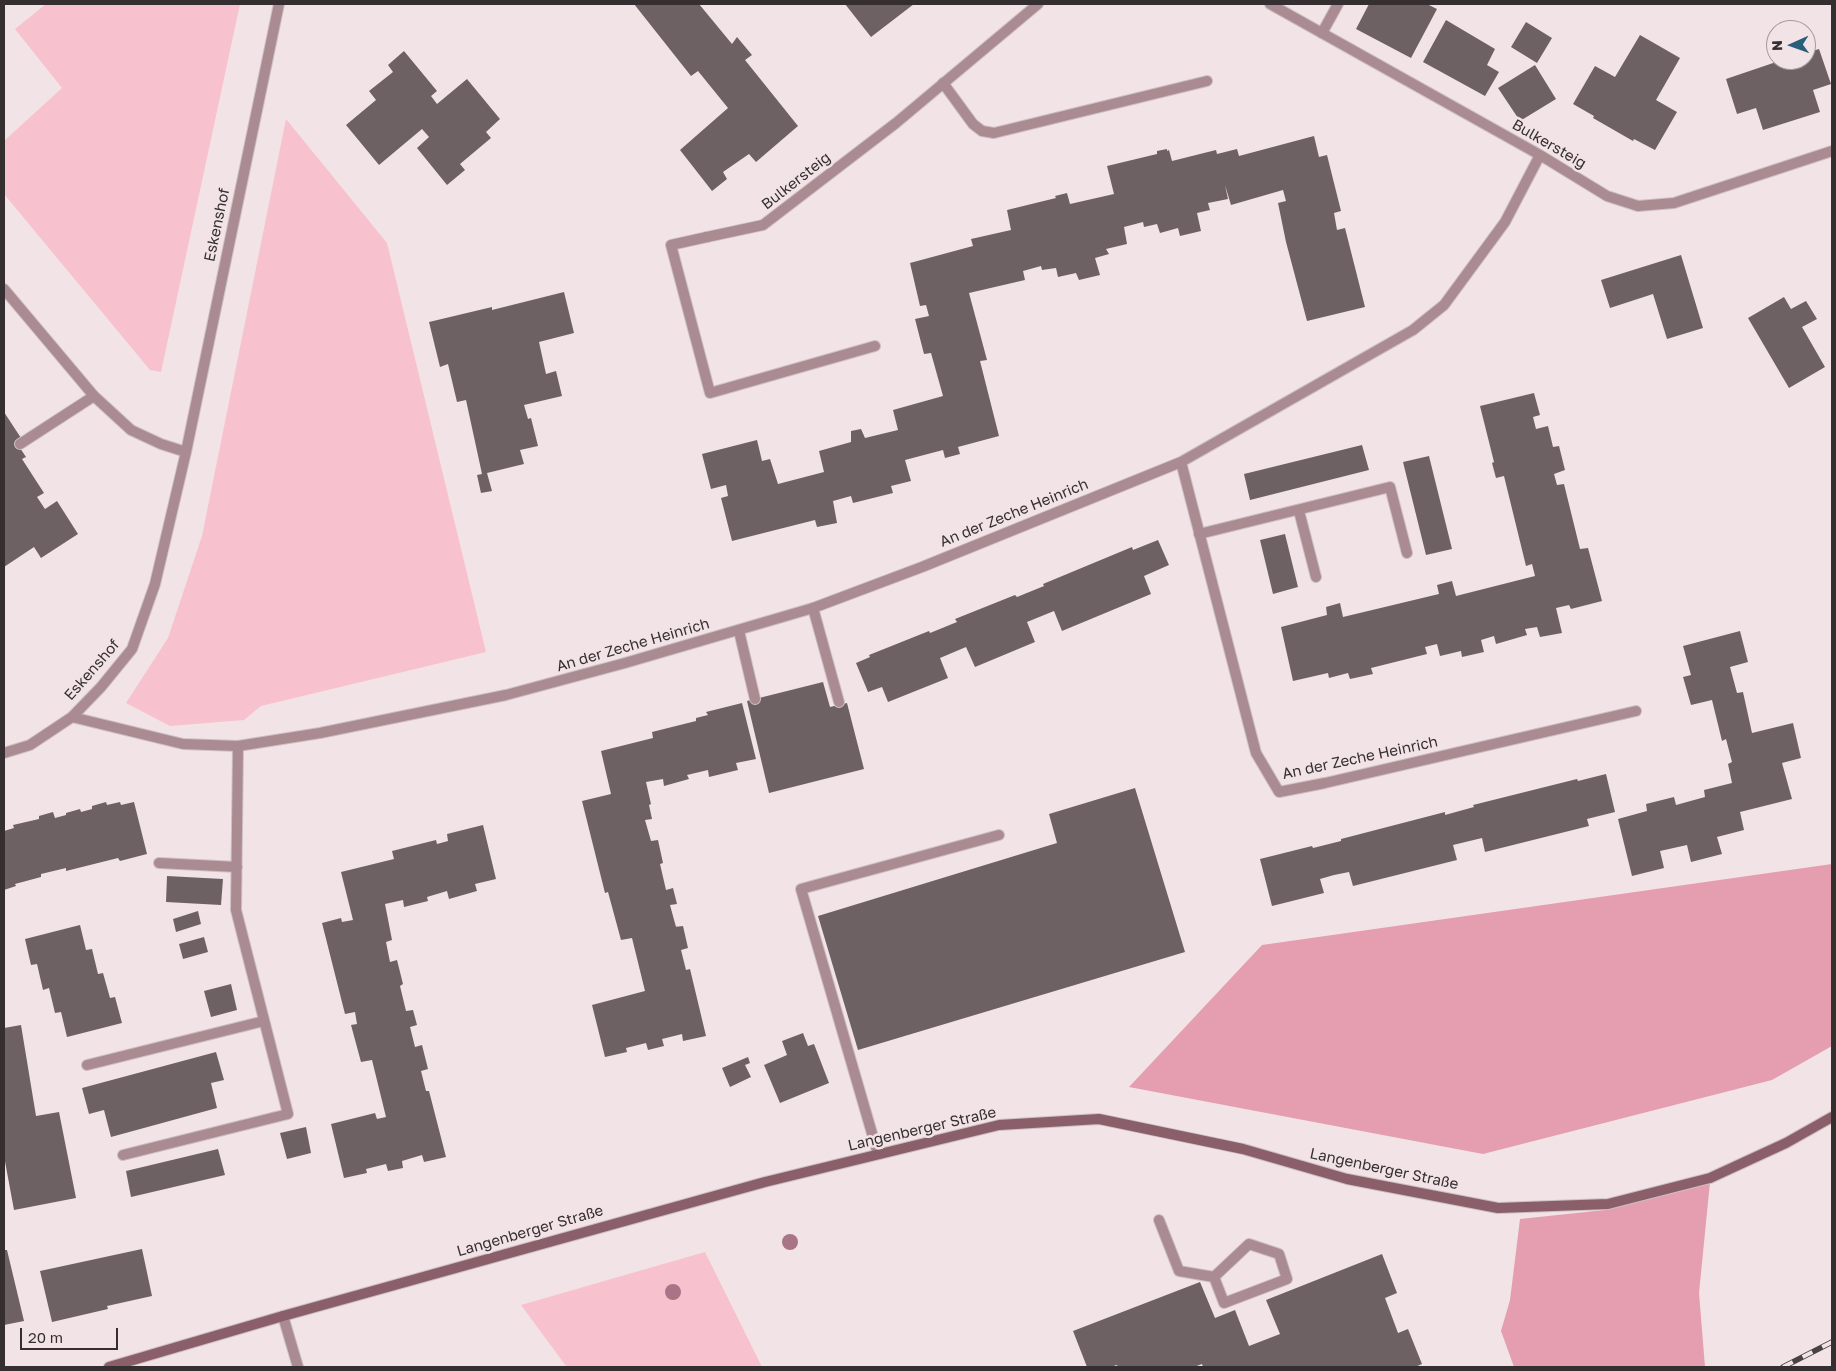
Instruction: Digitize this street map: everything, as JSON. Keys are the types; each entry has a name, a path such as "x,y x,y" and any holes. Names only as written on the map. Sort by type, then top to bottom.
{"main road":[{"name":"Langenberger Straße","path":"109,1367 283,1316 765,1182 998,1125 1100,1120 1244,1150 1347,1179 1498,1208 1608,1204 1710,1178 1786,1143 1832,1117"}],"street":[{"name":"Eskenshof","path":"4,753 30,745 72,717 101,687 132,649 155,584 186,452 279,4"},
{"name":"Bulkersteig","path":"875,346 710,393 671,245 763,226 896,123 1038,4"},
{"name":"Bulkersteig","path":"1270,4 1540,154 1608,196 1638,206 1674,203 1832,151"},
{"path":"1322,33 1338,4"},
{"path":"943,83 973,124 982,131 994,133 1207,81"},
{"name":"An der Zeche Heinrich","path":"72,717 183,744 238,746 320,733 506,695 739,631 812,608 922,567 1181,462 1413,330 1444,305 1505,222 1540,154"},
{"path":"4,288 94,396 131,430 160,444 186,452"},
{"path":"20,444 94,396"},
{"name":"An der Zeche Heinrich","path":"1181,462 1256,753 1279,792 1636,711"},
{"path":"1199,534 1299,511 1390,487 1407,553"},
{"path":"1299,511 1316,577"},
{"path":"812,608 839,702"},
{"path":"739,631 755,699"},
{"path":"123,1155 288,1114 236,910 238,746"},
{"path":"878,1154 801,889 999,835"},
{"path":"159,864 237,867"},
{"path":"87,1065 264,1021"},
{"path":"1160,1220 1179,1271 1214,1277"},
{"path":"1250,1244 1279,1254 1287,1280 1224,1303 1214,1277 1250,1244"},
{"path":"283,1316 298,1367"}],"shaded area":[{"path":"46,4 240,4 161,372 150,370 4,194 4,141 62,88 15,29"},
{"path":"286,119 387,243 486,652 261,706 244,720 170,726 126,703 168,638 202,536"},
{"path":"1832,864 1832,1046 1772,1080 1483,1154 1129,1087 1262,945"},
{"path":"1710,1182 1699,1293 1705,1367 1514,1367 1501,1331 1510,1300 1520,1219 1605,1210"},
{"path":"705,1252 762,1367 566,1366 521,1305"}],"building":[{"path":"634,4 699,4 732,44 737,37 752,55 745,60 798,126 756,162 749,154 723,172 727,179 712,191 680,150 728,108 698,71 691,76"},
{"path":"845,4 914,4 871,37"},
{"path":"1369,4 1427,4 1437,9 1411,58 1356,29"},
{"path":"1446,20 1495,49 1487,65 1499,72 1485,96 1423,62"},
{"path":"1526,22 1552,38 1537,63 1511,47"},
{"path":"1640,35 1680,58 1656,100 1677,112 1655,150 1634,139 1633,141 1573,104 1595,66 1615,77"},
{"path":"1819,49 1831,84 1813,90 1820,112 1763,130 1756,108 1737,114 1726,79 1766,65 1766,70 1816,70 1816,50"},
{"path":"404,51 437,91 431,96 437,104 467,79 500,119 486,132 491,138 460,164 465,170 447,185 417,148 429,137 422,129 379,165 346,125 376,100 369,91 393,72 388,65"},
{"path":"1535,65 1556,99 1520,121 1498,88"},
{"path":"1314,136 1319,157 1327,155 1341,211 1334,213 1337,230 1345,228 1365,307 1307,321 1286,242 1278,203 1286,201 1283,190 1231,205 1225,185 1228,199 1208,203 1210,210 1197,213 1201,231 1180,236 1178,228 1160,233 1157,224 1144,227 1143,222 1124,227 1127,244 1106,249 1109,254 1095,258 1100,275 1079,280 1076,273 1058,277 1056,268 1042,270 1041,266 1023,271 1025,280 969,293 987,360 980,361 999,436 958,447 960,454 945,458 943,450 905,460 911,481 891,486 893,493 853,503 851,496 833,501 837,523 817,527 815,520 732,541 721,498 728,496 726,485 711,489 702,454 757,440 762,461 770,459 778,484 824,472 819,451 851,442 851,431 861,429 865,438 898,430 893,410 943,396 931,353 924,354 915,319 929,316 926,305 920,306 910,263 973,246 971,239 1011,230 1007,210 1056,198 1055,196 1067,193 1070,204 1114,194 1107,166 1157,154 1157,151 1167,149 1172,161 1216,150 1217,154 1237,149 1239,156"},
{"path":"1681,255 1703,328 1667,339 1653,294 1610,308 1601,280"},
{"path":"564,292 574,333 539,342 546,374 556,371 562,396 524,405 528,419 531,418 538,446 520,450 524,464 487,473 492,491 481,493 477,475 482,474 466,400 457,402 448,364 440,367 429,322 492,307 492,310"},
{"path":"1784,297 1791,309 1806,301 1817,319 1802,327 1825,367 1789,388 1748,318"},
{"path":"1534,393 1540,415 1533,417 1536,429 1548,426 1553,447 1559,446 1565,470 1554,474 1557,485 1564,484 1580,549 1588,548 1602,601 1571,609 1569,605 1556,608 1562,633 1540,637 1537,627 1525,629 1527,635 1496,644 1494,636 1481,640 1484,652 1462,657 1461,651 1440,656 1437,644 1425,647 1427,654 1371,668 1373,674 1350,679 1348,673 1329,678 1328,673 1293,681 1281,627 1327,615 1326,607 1340,603 1343,617 1439,594 1437,585 1452,581 1456,596 1535,576 1532,564 1526,566 1504,476 1496,478 1492,463 1494,462 1480,406"},
{"path":"4,412 21,438 16,442 26,457 22,459 44,493 37,497 45,509 57,501 78,534 41,558 34,547 4,567"},
{"path":"1362,445 1369,470 1250,500 1244,474"},
{"path":"1429,456 1452,549 1426,555 1403,462"},
{"path":"1285,534 1298,587 1273,594 1260,540"},
{"path":"1158,540 1169,565 1144,576 1151,594 1062,631 1054,611 1027,622 1035,642 975,667 966,647 940,658 948,678 888,702 882,687 868,692 856,663 870,657 869,655 957,622 955,619 1015,595 1017,597 1044,586 1043,584 1132,547 1133,550"},
{"path":"1740,631 1748,662 1730,667 1737,693 1743,692 1752,733 1793,723 1801,758 1782,763 1792,799 1740,812 1744,830 1717,837 1722,854 1691,862 1687,845 1660,851 1664,868 1632,876 1618,819 1647,811 1646,804 1674,797 1676,805 1705,797 1704,790 1732,783 1728,764 1732,762 1726,739 1722,741 1712,700 1691,705 1683,677 1691,675 1683,646"},
{"path":"823,682 830,707 847,703 864,769 769,793 747,701"},
{"path":"742,703 756,759 736,763 738,770 709,777 708,770 687,775 689,779 664,786 663,779 646,782 652,819 645,820 651,841 658,840 663,863 660,864 666,890 673,888 677,904 670,905 676,927 683,926 688,948 681,950 686,970 690,969 706,1036 683,1041 682,1034 662,1039 664,1046 648,1050 646,1043 626,1048 627,1052 605,1057 592,1005 645,991 632,938 621,940 608,892 605,893 582,801 611,794 601,751 653,738 652,732 696,721 696,718 708,715 706,712"},
{"path":"1606,774 1615,812 1587,819 1589,826 1485,852 1482,838 1453,845 1457,860 1353,886 1349,872 1334,875 1320,879 1324,893 1272,906 1260,859 1341,841 1341,839 1445,812 1445,815 1474,807 1473,805 1577,779 1578,781"},
{"path":"1135,788 1185,952 858,1050 818,916 1057,843 1049,814"},
{"path":"106,802 107,805 120,802 121,805 134,802 147,854 120,861 118,858 66,871 66,868 41,874 41,877 15,884 16,886 4,890 4,831 14,828 13,825 39,819 39,816 53,812 55,818 80,809 81,812 92,809 92,806"},
{"path":"483,825 496,879 475,884 477,891 449,899 447,891 427,897 428,901 404,907 403,900 385,904 392,940 386,942 390,962 397,960 403,984 400,986 406,1011 413,1010 417,1025 410,1027 415,1047 422,1045 428,1069 421,1071 426,1091 429,1091 446,1157 424,1162 422,1155 402,1161 403,1168 388,1171 386,1164 366,1169 367,1173 344,1178 331,1124 375,1113 377,1119 386,1117 372,1060 361,1062 351,1025 357,1024 355,1012 345,1014 322,923 341,918 342,922 353,920 341,872 394,859 392,851 436,840 437,844 448,841 447,834"},
{"path":"167,876 223,879 221,905 166,902"},
{"path":"198,911 201,924 176,932 173,919"},
{"path":"80,925 86,950 92,949 98,974 103,973 110,998 115,997 122,1023 67,1037 61,1012 55,1013 49,988 43,990 37,964 31,965 25,939"},
{"path":"204,937 208,952 183,959 179,944"},
{"path":"231,984 237,1010 211,1017 204,991"},
{"path":"21,1025 36,1116 59,1112 76,1198 14,1210 4,1156 4,1028"},
{"path":"803,1033 808,1046 814,1044 829,1083 780,1103 764,1065 787,1055 782,1041"},
{"path":"216,1052 224,1080 211,1083 217,1108 111,1137 104,1110 89,1114 82,1088"},
{"path":"748,1057 750,1063 745,1065 751,1077 730,1087 722,1068"},
{"path":"306,1127 311,1153 287,1159 280,1133"},
{"path":"218,1149 225,1175 131,1197 126,1171"},
{"path":"142,1249 152,1296 107,1306 108,1309 52,1322 40,1271"},
{"path":"4,1250 7,1250 24,1321 4,1325"},
{"path":"1382,1254 1397,1293 1385,1298 1398,1333 1408,1329 1422,1364 1415,1367 1203,1367 1202,1364 1194,1367 1118,1367 1117,1365 1110,1367 1087,1367 1073,1331 1200,1282 1215,1318 1235,1310 1249,1346 1280,1334 1266,1300"}],"railway":[{"path":"1783,1367 1832,1342"}]}
